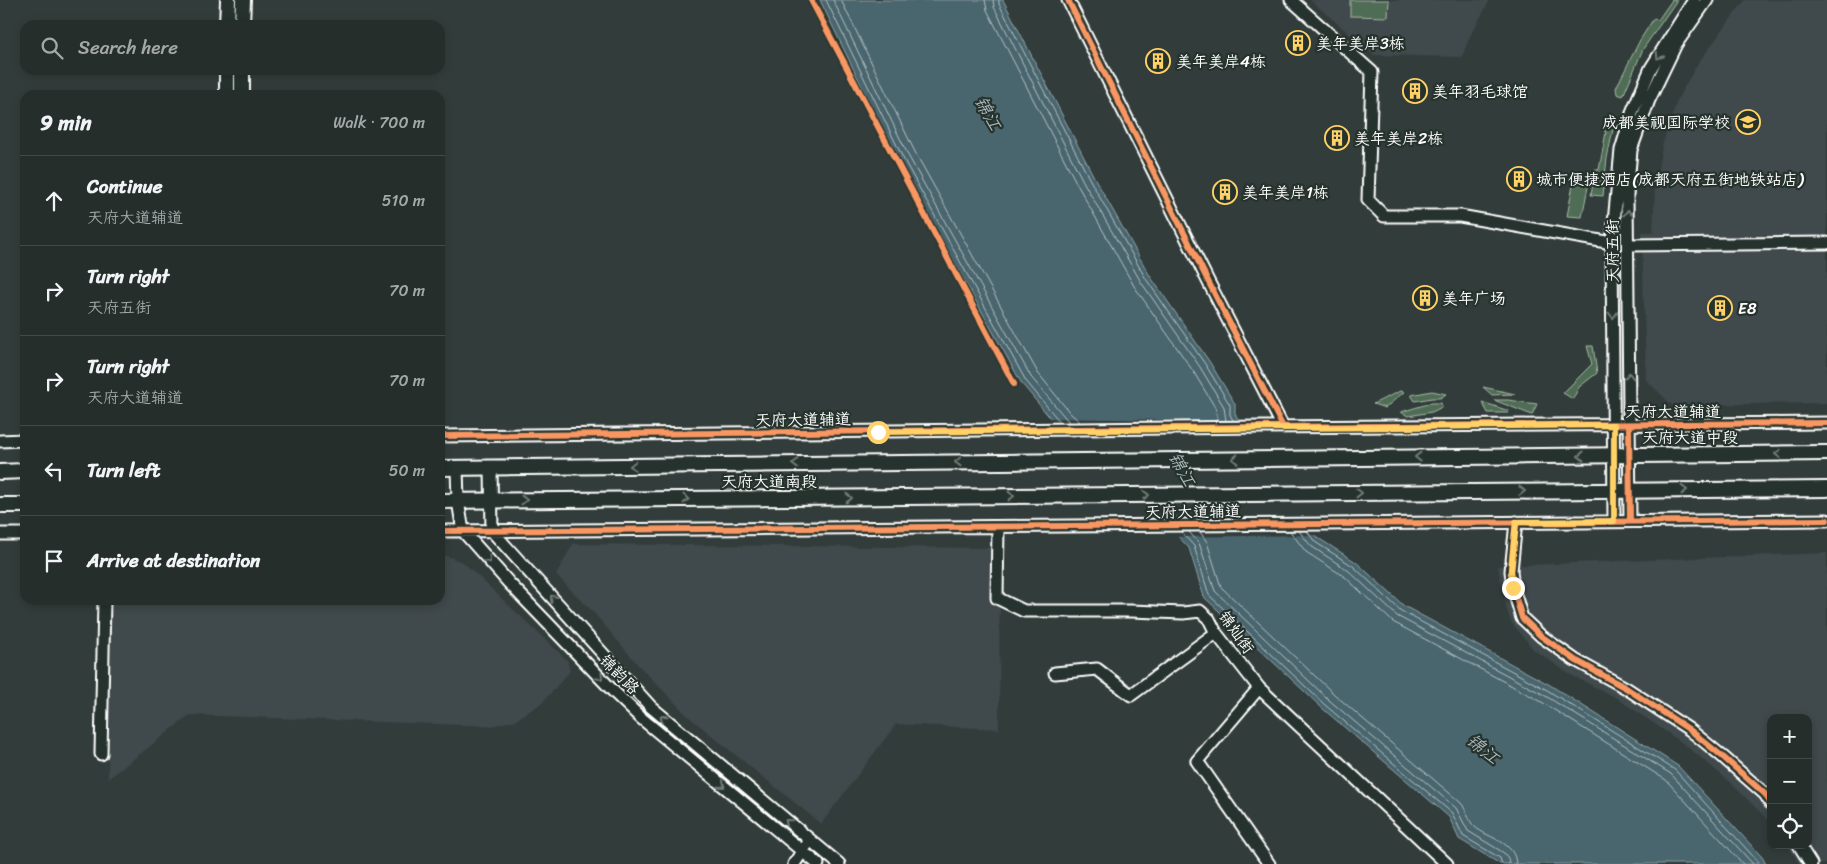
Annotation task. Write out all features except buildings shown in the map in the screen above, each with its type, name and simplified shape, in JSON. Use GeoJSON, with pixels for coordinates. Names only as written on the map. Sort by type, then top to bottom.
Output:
{"type":"FeatureCollection","features":[{"type":"Feature","properties":{"kind":"main road"},"geometry":{"type":"LineString","coordinates":[[227,20],[228,0]]}},
{"type":"Feature","properties":{"kind":"main road"},"geometry":{"type":"LineString","coordinates":[[242,20],[243,0]]}},
{"type":"Feature","properties":{"kind":"main road"},"geometry":{"type":"LineString","coordinates":[[227,75],[227,90]]}},
{"type":"Feature","properties":{"kind":"main road"},"geometry":{"type":"LineString","coordinates":[[242,75],[242,90]]}},
{"type":"Feature","properties":{"kind":"main road","name":"天府大道中段"},"geometry":{"type":"LineString","coordinates":[[1284,458],[1827,454]]}},
{"type":"Feature","properties":{"kind":"main road","name":"天府大道南段"},"geometry":{"type":"LineString","coordinates":[[445,468],[1284,458]]}},
{"type":"Feature","properties":{"kind":"main road"},"geometry":{"type":"LineString","coordinates":[[0,472],[20,471]]}},
{"type":"Feature","properties":{"kind":"main road"},"geometry":{"type":"LineString","coordinates":[[1614,491],[1827,489]]}},
{"type":"Feature","properties":{"kind":"main road","name":"天府大道南段"},"geometry":{"type":"LineString","coordinates":[[445,501],[1614,491]]}},
{"type":"Feature","properties":{"kind":"main road"},"geometry":{"type":"LineString","coordinates":[[0,505],[20,505]]}},
{"type":"Feature","properties":{"kind":"street"},"geometry":{"type":"LineString","coordinates":[[1068,0],[1283,427]]}},
{"type":"Feature","properties":{"kind":"street"},"geometry":{"type":"LineString","coordinates":[[1291,0],[1372,72],[1368,200],[1384,216],[1460,216],[1612,243]]}},
{"type":"Feature","properties":{"kind":"street","name":"天府五街"},"geometry":{"type":"LineString","coordinates":[[1614,521],[1612,243],[1621,150],[1633,110],[1651,68],[1694,0]]}},
{"type":"Feature","properties":{"kind":"street","name":"天府五街"},"geometry":{"type":"LineString","coordinates":[[1630,521],[1628,195],[1632,150],[1649,100],[1676,44],[1707,0]]}},
{"type":"Feature","properties":{"kind":"street"},"geometry":{"type":"LineString","coordinates":[[1628,245],[1827,243]]}},
{"type":"Feature","properties":{"kind":"street","name":"天府大道辅道"},"geometry":{"type":"LineString","coordinates":[[445,436],[1827,423]]}},
{"type":"Feature","properties":{"kind":"street"},"geometry":{"type":"LineString","coordinates":[[0,441],[20,440]]}},
{"type":"Feature","properties":{"kind":"street"},"geometry":{"type":"LineString","coordinates":[[457,468],[458,501],[463,531]]}},
{"type":"Feature","properties":{"kind":"street"},"geometry":{"type":"LineString","coordinates":[[491,468],[492,531]]}},
{"type":"Feature","properties":{"kind":"street","name":"天府大道辅道"},"geometry":{"type":"LineString","coordinates":[[445,531],[1827,520]]}},
{"type":"Feature","properties":{"kind":"street"},"geometry":{"type":"LineString","coordinates":[[1516,522],[1511,571],[1513,588],[1522,618],[1541,636],[1576,660],[1626,688],[1690,730],[1723,757],[1767,798]]}},
{"type":"Feature","properties":{"kind":"street","name":"锦灿街"},"geometry":{"type":"LineString","coordinates":[[998,527],[997,598],[1024,611],[1183,613],[1200,611],[1209,619],[1216,633],[1259,688],[1447,864]]}},
{"type":"Feature","properties":{"kind":"street","name":"锦韵路"},"geometry":{"type":"LineString","coordinates":[[463,531],[508,583],[641,718],[818,864]]}},
{"type":"Feature","properties":{"kind":"street","name":"锦韵路"},"geometry":{"type":"LineString","coordinates":[[492,531],[651,708],[839,864]]}},
{"type":"Feature","properties":{"kind":"street"},"geometry":{"type":"LineString","coordinates":[[0,534],[20,534]]}},
{"type":"Feature","properties":{"kind":"street"},"geometry":{"type":"LineString","coordinates":[[101,754],[104,605]]}},
{"type":"Feature","properties":{"kind":"street"},"geometry":{"type":"LineString","coordinates":[[1055,673],[1097,669],[1132,695],[1216,633]]}},
{"type":"Feature","properties":{"kind":"street"},"geometry":{"type":"LineString","coordinates":[[1259,688],[1197,761],[1269,864]]}},
{"type":"Feature","properties":{"kind":"street"},"geometry":{"type":"LineString","coordinates":[[794,864],[810,841]]}},
{"type":"Feature","properties":{"kind":"street"},"geometry":{"type":"LineString","coordinates":[[1802,849],[1811,864]]}},
{"type":"Feature","properties":{"kind":"shaded area"},"geometry":{"type":"Polygon","coordinates":[[[1310,0],[1490,0],[1470,36],[1462,57],[1374,55],[1310,0]]]}},
{"type":"Feature","properties":{"kind":"shaded area"},"geometry":{"type":"Polygon","coordinates":[[[1745,0],[1827,0],[1827,403],[1672,405],[1646,380],[1642,232],[1653,232],[1655,186],[1662,146],[1678,98],[1698,63],[1745,0]]]}},
{"type":"Feature","properties":{"kind":"shaded area"},"geometry":{"type":"Polygon","coordinates":[[[573,544],[1000,548],[999,729],[896,724],[821,824],[689,717],[639,666],[594,613],[556,575],[573,544]]]}},
{"type":"Feature","properties":{"kind":"shaded area"},"geometry":{"type":"Polygon","coordinates":[[[1827,553],[1827,864],[1800,864],[1790,849],[1812,849],[1812,714],[1767,714],[1767,819],[1730,782],[1684,744],[1615,697],[1571,675],[1534,650],[1511,622],[1498,566],[1827,553]]]}},
{"type":"Feature","properties":{"kind":"shaded area"},"geometry":{"type":"Polygon","coordinates":[[[445,555],[464,563],[567,660],[570,671],[543,702],[516,720],[492,726],[190,715],[108,779],[110,605],[445,605],[445,555]]]}},
{"type":"Feature","properties":{"kind":"green space"},"geometry":{"type":"Polygon","coordinates":[[[1350,0],[1389,0],[1388,17],[1350,16],[1350,0]]]}},
{"type":"Feature","properties":{"kind":"green space"},"geometry":{"type":"Polygon","coordinates":[[[1672,0],[1677,0],[1643,49],[1623,96],[1617,94],[1616,88],[1640,40],[1654,18],[1658,20],[1672,0]]]}},
{"type":"Feature","properties":{"kind":"green space"},"geometry":{"type":"Polygon","coordinates":[[[1606,119],[1615,120],[1607,158],[1603,196],[1591,195],[1595,169],[1599,170],[1606,132],[1604,131],[1606,119]]]}},
{"type":"Feature","properties":{"kind":"green space"},"geometry":{"type":"Polygon","coordinates":[[[1575,175],[1590,177],[1582,217],[1567,216],[1575,175]]]}},
{"type":"Feature","properties":{"kind":"green space"},"geometry":{"type":"Polygon","coordinates":[[[1587,346],[1593,346],[1597,373],[1579,387],[1573,399],[1563,393],[1592,364],[1587,346]]]}},
{"type":"Feature","properties":{"kind":"green space"},"geometry":{"type":"Polygon","coordinates":[[[1483,387],[1515,394],[1492,395],[1483,387]]]}},
{"type":"Feature","properties":{"kind":"green space"},"geometry":{"type":"Polygon","coordinates":[[[1400,391],[1404,392],[1385,408],[1373,404],[1400,391]]]}},
{"type":"Feature","properties":{"kind":"green space"},"geometry":{"type":"Polygon","coordinates":[[[1432,391],[1446,394],[1440,398],[1415,401],[1411,395],[1432,391]]]}},
{"type":"Feature","properties":{"kind":"green space"},"geometry":{"type":"Polygon","coordinates":[[[1494,400],[1508,400],[1537,404],[1532,415],[1494,400]]]}},
{"type":"Feature","properties":{"kind":"green space"},"geometry":{"type":"Polygon","coordinates":[[[1482,402],[1509,411],[1508,413],[1488,413],[1482,402]]]}},
{"type":"Feature","properties":{"kind":"green space"},"geometry":{"type":"Polygon","coordinates":[[[1431,403],[1441,403],[1442,407],[1432,412],[1408,416],[1401,412],[1431,403]]]}},
{"type":"Feature","properties":{"kind":"water","name":"锦江"},"geometry":{"type":"Polygon","coordinates":[[[820,0],[1003,0],[1094,177],[1150,276],[1209,361],[1235,404],[1235,414],[1273,476],[1318,538],[1356,562],[1404,606],[1550,685],[1678,766],[1762,857],[1766,864],[1500,864],[1459,839],[1449,817],[1322,708],[1204,597],[1189,548],[1123,478],[1057,426],[1022,384],[899,163],[820,0]]]}},
{"type":"Feature","properties":{"kind":"pier"},"geometry":{"type":"Polygon","coordinates":[[[1046,418],[1242,421],[1275,475],[1319,535],[1175,537],[1121,480],[1077,448],[1046,418]]]}},
{"type":"Feature","properties":{"kind":"cycle path"},"geometry":{"type":"LineString","coordinates":[[811,0],[1014,384]]}},
{"type":"Feature","properties":{"kind":"cycle path"},"geometry":{"type":"LineString","coordinates":[[1068,0],[1283,427]]}},
{"type":"Feature","properties":{"kind":"cycle path"},"geometry":{"type":"LineString","coordinates":[[445,436],[1827,423]]}},
{"type":"Feature","properties":{"kind":"cycle path"},"geometry":{"type":"LineString","coordinates":[[1629,425],[1630,521]]}},
{"type":"Feature","properties":{"kind":"cycle path"},"geometry":{"type":"LineString","coordinates":[[445,531],[1827,520]]}},
{"type":"Feature","properties":{"kind":"cycle path"},"geometry":{"type":"LineString","coordinates":[[1516,522],[1511,571],[1513,588],[1522,618],[1541,636],[1575,660],[1626,688],[1690,730],[1767,797]]}},
{"type":"Feature","properties":{"kind":"place","name":"美年美岸3栋"},"geometry":{"type":"Point","coordinates":[1298,43]}},
{"type":"Feature","properties":{"kind":"place","name":"美年美岸4栋"},"geometry":{"type":"Point","coordinates":[1158,61]}},
{"type":"Feature","properties":{"kind":"place","name":"美年羽毛球馆"},"geometry":{"type":"Point","coordinates":[1415,91]}},
{"type":"Feature","properties":{"kind":"place","name":"成都美视国际学校"},"geometry":{"type":"Point","coordinates":[1748,122]}},
{"type":"Feature","properties":{"kind":"place","name":"美年美岸2栋"},"geometry":{"type":"Point","coordinates":[1337,138]}},
{"type":"Feature","properties":{"kind":"place","name":"城市便捷酒店(成都天府五街地铁站店)"},"geometry":{"type":"Point","coordinates":[1519,179]}},
{"type":"Feature","properties":{"kind":"place","name":"美年美岸1栋"},"geometry":{"type":"Point","coordinates":[1225,192]}},
{"type":"Feature","properties":{"kind":"place","name":"美年广场"},"geometry":{"type":"Point","coordinates":[1425,298]}},
{"type":"Feature","properties":{"kind":"place","name":"E8"},"geometry":{"type":"Point","coordinates":[1720,308]}},
{"type":"Feature","properties":{"kind":"route"},"geometry":{"type":"LineString","coordinates":[[878,432],[1614,425],[1614,521],[1516,522],[1511,571],[1513,588]]}}]}
